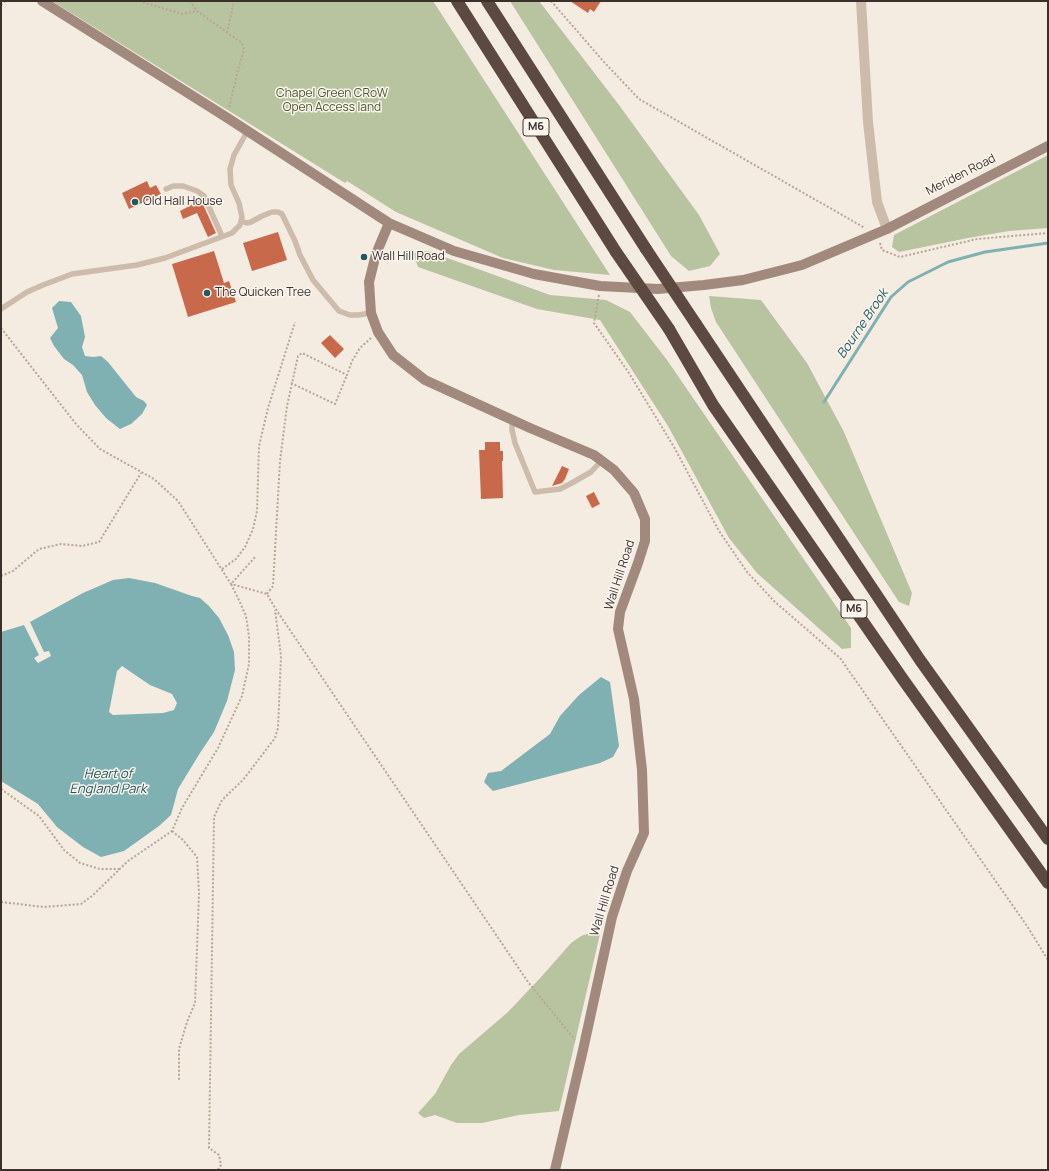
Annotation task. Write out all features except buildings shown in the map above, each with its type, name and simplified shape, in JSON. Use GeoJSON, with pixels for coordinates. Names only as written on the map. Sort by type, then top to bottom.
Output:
{"type":"FeatureCollection","features":[{"type":"Feature","properties":{"kind":"highway","name":"M6"},"geometry":{"type":"LineString","coordinates":[[457,1],[616,252],[669,329],[713,405],[902,678],[1048,883]]}},
{"type":"Feature","properties":{"kind":"highway","name":"M6"},"geometry":{"type":"LineString","coordinates":[[487,1],[646,249],[920,660],[1048,839]]}},
{"type":"Feature","properties":{"kind":"street","name":"Meriden Road"},"geometry":{"type":"LineString","coordinates":[[42,1],[226,117],[389,223],[461,253],[534,274],[600,286],[658,289],[743,280],[802,265],[887,229],[1048,146]]}},
{"type":"Feature","properties":{"kind":"street"},"geometry":{"type":"LineString","coordinates":[[861,1],[868,122],[877,202],[887,229]]}},
{"type":"Feature","properties":{"kind":"street","name":"Wall Hill Road"},"geometry":{"type":"LineString","coordinates":[[389,223],[376,254],[369,282],[371,313],[378,332],[393,355],[425,380],[512,420],[594,455],[614,470],[634,493],[645,519],[645,541],[620,612],[618,629],[634,699],[642,770],[644,833],[627,871],[612,917],[584,1050],[554,1170]]}},
{"type":"Feature","properties":{"kind":"lane"},"geometry":{"type":"LineString","coordinates":[[1,309],[42,284],[72,274],[137,265],[165,258],[232,233],[240,225],[241,212],[231,185],[230,169],[234,156],[247,132]]}},
{"type":"Feature","properties":{"kind":"lane"},"geometry":{"type":"LineString","coordinates":[[166,189],[173,186],[183,186],[197,191],[204,196],[222,236]]}},
{"type":"Feature","properties":{"kind":"lane"},"geometry":{"type":"LineString","coordinates":[[241,221],[247,223],[251,222],[272,212],[282,214],[295,241],[300,256],[314,280],[339,312],[350,315],[371,313]]}},
{"type":"Feature","properties":{"kind":"lane"},"geometry":{"type":"LineString","coordinates":[[512,420],[512,430],[515,443],[535,492],[560,488],[570,484],[592,472],[601,461]]}},
{"type":"Feature","properties":{"kind":"path"},"geometry":{"type":"LineString","coordinates":[[1,5],[5,1]]}},
{"type":"Feature","properties":{"kind":"path"},"geometry":{"type":"LineString","coordinates":[[140,1],[182,14],[197,11]]}},
{"type":"Feature","properties":{"kind":"path"},"geometry":{"type":"LineString","coordinates":[[190,1],[197,11],[242,43],[244,50],[226,117]]}},
{"type":"Feature","properties":{"kind":"path"},"geometry":{"type":"LineString","coordinates":[[227,33],[234,1]]}},
{"type":"Feature","properties":{"kind":"path"},"geometry":{"type":"LineString","coordinates":[[551,1],[638,99],[876,234],[882,250],[900,257],[977,239],[1048,233]]}},
{"type":"Feature","properties":{"kind":"path"},"geometry":{"type":"LineString","coordinates":[[600,286],[594,323],[629,373],[674,447],[723,537],[746,572],[776,602],[840,658],[1027,926],[1048,960]]}},
{"type":"Feature","properties":{"kind":"path"},"geometry":{"type":"LineString","coordinates":[[222,569],[236,559],[241,553],[253,528],[258,511],[259,446],[268,408],[295,322]]}},
{"type":"Feature","properties":{"kind":"path"},"geometry":{"type":"LineString","coordinates":[[1,328],[76,424],[100,449],[154,479],[178,501],[231,584],[246,616],[249,637],[249,664],[242,696],[218,748],[182,808],[172,830],[128,861],[92,896],[81,904],[44,907],[1,902]]}},
{"type":"Feature","properties":{"kind":"path"},"geometry":{"type":"LineString","coordinates":[[291,383],[335,404],[352,361],[360,348],[378,332]]}},
{"type":"Feature","properties":{"kind":"path"},"geometry":{"type":"LineString","coordinates":[[267,594],[273,586],[280,461],[291,383],[298,356],[302,353],[347,375]]}},
{"type":"Feature","properties":{"kind":"path"},"geometry":{"type":"LineString","coordinates":[[1,576],[13,571],[39,549],[61,544],[82,546],[99,542],[142,472]]}},
{"type":"Feature","properties":{"kind":"path"},"geometry":{"type":"LineString","coordinates":[[231,584],[256,556]]}},
{"type":"Feature","properties":{"kind":"path"},"geometry":{"type":"LineString","coordinates":[[231,584],[267,594],[528,982],[584,1050]]}},
{"type":"Feature","properties":{"kind":"path"},"geometry":{"type":"LineString","coordinates":[[218,1170],[221,1165],[220,1155],[209,1148],[214,817],[222,800],[243,780],[275,738],[278,728],[281,656],[275,608]]}},
{"type":"Feature","properties":{"kind":"path"},"geometry":{"type":"LineString","coordinates":[[1,789],[38,816],[64,850],[80,863],[100,869],[121,869]]}},
{"type":"Feature","properties":{"kind":"path"},"geometry":{"type":"LineString","coordinates":[[172,830],[183,840],[197,857],[199,893],[195,1003],[187,1022],[179,1049],[179,1081]]}},
{"type":"Feature","properties":{"kind":"green space","name":"Chapel Green CRoW Open Access land"},"geometry":{"type":"Polygon","coordinates":[[[52,1],[433,1],[610,275],[554,270],[503,258],[396,212],[347,181],[345,183],[52,1]]]}},
{"type":"Feature","properties":{"kind":"green space"},"geometry":{"type":"Polygon","coordinates":[[[510,1],[539,1],[619,105],[699,215],[720,254],[710,266],[689,271],[671,256],[510,1]]]}},
{"type":"Feature","properties":{"kind":"green space"},"geometry":{"type":"Polygon","coordinates":[[[1048,155],[1048,228],[1009,231],[899,252],[892,247],[894,235],[1048,155]]]}},
{"type":"Feature","properties":{"kind":"green space"},"geometry":{"type":"Polygon","coordinates":[[[428,251],[550,295],[606,300],[630,312],[667,360],[851,628],[851,648],[842,649],[757,573],[729,538],[668,426],[600,320],[537,309],[418,267],[413,253],[428,251]]]}},
{"type":"Feature","properties":{"kind":"green space"},"geometry":{"type":"Polygon","coordinates":[[[709,296],[761,300],[807,363],[844,432],[912,593],[909,606],[899,602],[716,322],[709,296]]]}},
{"type":"Feature","properties":{"kind":"green space"},"geometry":{"type":"Polygon","coordinates":[[[590,933],[600,934],[559,1111],[519,1115],[482,1123],[457,1123],[435,1115],[424,1118],[418,1113],[435,1094],[451,1065],[459,1054],[508,1012],[571,943],[581,936],[590,933]]]}},
{"type":"Feature","properties":{"kind":"water"},"geometry":{"type":"Polygon","coordinates":[[[59,301],[71,302],[81,316],[85,337],[82,347],[85,356],[101,356],[108,362],[136,397],[144,401],[147,405],[142,414],[131,424],[120,429],[106,418],[95,405],[87,392],[82,375],[73,365],[64,359],[54,346],[50,338],[58,328],[52,308],[59,301]]]}},
{"type":"Feature","properties":{"kind":"water","name":"Heart of England Park"},"geometry":{"type":"Polygon","coordinates":[[[129,578],[155,583],[200,598],[219,618],[228,635],[234,652],[235,670],[227,701],[214,732],[178,789],[171,815],[159,826],[124,851],[101,857],[83,847],[57,827],[38,804],[1,781],[1,632],[24,625],[39,655],[34,658],[38,663],[51,656],[49,651],[44,652],[30,622],[83,593],[113,580],[129,578]],[[122,666],[117,671],[109,712],[113,715],[163,713],[174,710],[177,703],[172,694],[150,685],[122,666]]]}},
{"type":"Feature","properties":{"kind":"water"},"geometry":{"type":"Polygon","coordinates":[[[601,677],[610,682],[619,746],[613,757],[600,763],[493,791],[484,782],[488,773],[501,771],[550,734],[560,716],[579,695],[601,677]]]}},
{"type":"Feature","properties":{"kind":"waterway","name":"Bourne Brook"},"geometry":{"type":"LineString","coordinates":[[824,402],[891,297],[908,282],[948,262],[985,252],[1048,243]]}},
{"type":"Feature","properties":{"kind":"place","name":"Old Hall House"},"geometry":{"type":"Point","coordinates":[135,202]}},
{"type":"Feature","properties":{"kind":"place","name":"Wall Hill Road"},"geometry":{"type":"Point","coordinates":[364,257]}},
{"type":"Feature","properties":{"kind":"place","name":"The Quicken Tree"},"geometry":{"type":"Point","coordinates":[207,293]}}]}
